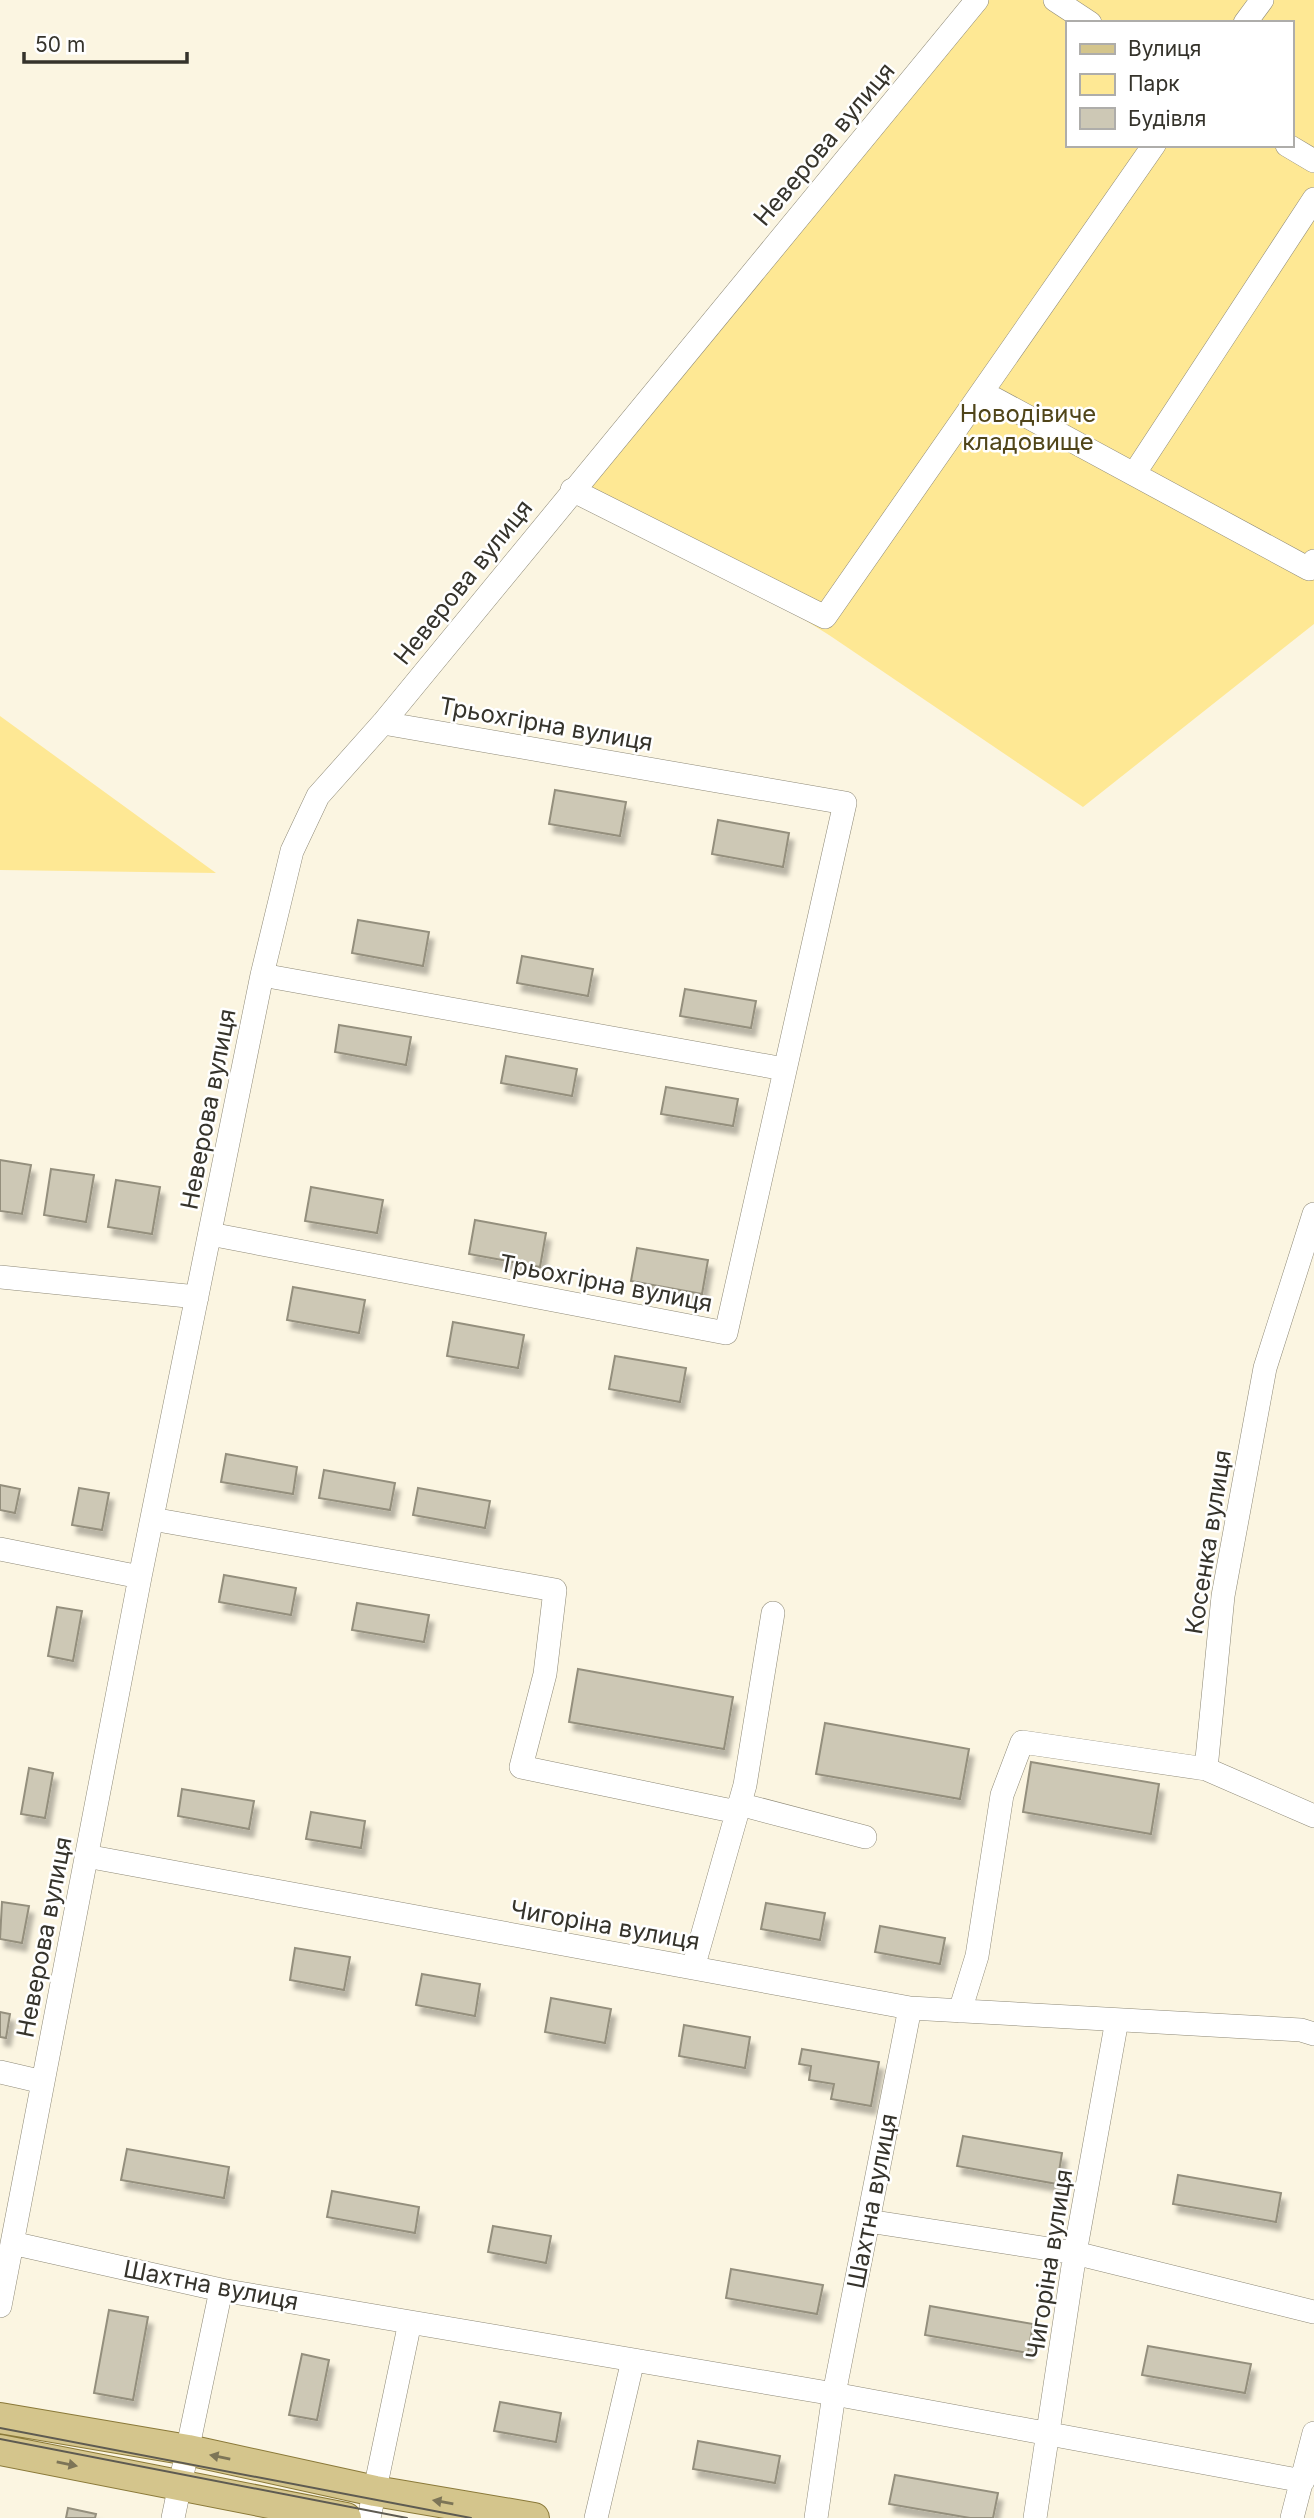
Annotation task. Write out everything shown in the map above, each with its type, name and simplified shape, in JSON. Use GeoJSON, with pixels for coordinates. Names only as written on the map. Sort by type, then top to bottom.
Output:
{"type":"FeatureCollection","features":[{"type":"Feature","properties":{"kind":"main road"},"geometry":{"type":"LineString","coordinates":[[0,2418],[188,2450],[372,2505],[534,2518]]}},
{"type":"Feature","properties":{"kind":"main road"},"geometry":{"type":"LineString","coordinates":[[0,2450],[346,2518]]}},
{"type":"Feature","properties":{"kind":"street","name":"Неверова вулиця"},"geometry":{"type":"LineString","coordinates":[[0,2306],[140,1577],[262,975],[292,851],[318,796],[383,723],[977,0]]}},
{"type":"Feature","properties":{"kind":"street"},"geometry":{"type":"LineString","coordinates":[[1055,0],[1087,21]]}},
{"type":"Feature","properties":{"kind":"street"},"geometry":{"type":"LineString","coordinates":[[1246,21],[1262,0]]}},
{"type":"Feature","properties":{"kind":"street"},"geometry":{"type":"LineString","coordinates":[[572,490],[825,617],[1153,147]]}},
{"type":"Feature","properties":{"kind":"street"},"geometry":{"type":"LineString","coordinates":[[1290,147],[1314,161]]}},
{"type":"Feature","properties":{"kind":"street"},"geometry":{"type":"LineString","coordinates":[[1134,474],[1314,198]]}},
{"type":"Feature","properties":{"kind":"street"},"geometry":{"type":"LineString","coordinates":[[982,392],[1309,569],[1314,561]]}},
{"type":"Feature","properties":{"kind":"street","name":"Трьохгірна вулиця"},"geometry":{"type":"LineString","coordinates":[[210,1234],[726,1333],[845,803],[383,723]]}},
{"type":"Feature","properties":{"kind":"street"},"geometry":{"type":"LineString","coordinates":[[262,975],[784,1069]]}},
{"type":"Feature","properties":{"kind":"street","name":"Косенка вулиця"},"geometry":{"type":"LineString","coordinates":[[1206,1769],[1223,1596],[1262,1381],[1314,1214]]}},
{"type":"Feature","properties":{"kind":"street"},"geometry":{"type":"LineString","coordinates":[[0,1277],[197,1297]]}},
{"type":"Feature","properties":{"kind":"street"},"geometry":{"type":"LineString","coordinates":[[152,1519],[555,1590],[545,1674],[521,1767],[738,1808],[865,1837]]}},
{"type":"Feature","properties":{"kind":"street"},"geometry":{"type":"LineString","coordinates":[[0,1549],[140,1577]]}},
{"type":"Feature","properties":{"kind":"street"},"geometry":{"type":"LineString","coordinates":[[692,1968],[738,1808],[773,1613]]}},
{"type":"Feature","properties":{"kind":"street"},"geometry":{"type":"LineString","coordinates":[[960,2011],[977,1956],[1002,1795],[1021,1742],[1206,1769],[1314,1816]]}},
{"type":"Feature","properties":{"kind":"street","name":"Чигоріна вулиця"},"geometry":{"type":"LineString","coordinates":[[86,1856],[910,2008],[1301,2029],[1314,2034]]}},
{"type":"Feature","properties":{"kind":"street","name":"Шахтна вулиця"},"geometry":{"type":"LineString","coordinates":[[816,2518],[834,2394],[910,2008]]}},
{"type":"Feature","properties":{"kind":"street","name":"Чигоріна вулиця"},"geometry":{"type":"LineString","coordinates":[[1035,2518],[1076,2253],[1117,2020]]}},
{"type":"Feature","properties":{"kind":"street"},"geometry":{"type":"LineString","coordinates":[[0,2072],[43,2082]]}},
{"type":"Feature","properties":{"kind":"street"},"geometry":{"type":"LineString","coordinates":[[868,2221],[1076,2253],[1314,2312]]}},
{"type":"Feature","properties":{"kind":"street","name":"Шахтна вулиця"},"geometry":{"type":"LineString","coordinates":[[12,2243],[221,2290],[834,2394]]}},
{"type":"Feature","properties":{"kind":"street"},"geometry":{"type":"LineString","coordinates":[[173,2518],[221,2290]]}},
{"type":"Feature","properties":{"kind":"street"},"geometry":{"type":"LineString","coordinates":[[372,2505],[410,2322]]}},
{"type":"Feature","properties":{"kind":"street"},"geometry":{"type":"LineString","coordinates":[[596,2518],[633,2360]]}},
{"type":"Feature","properties":{"kind":"street"},"geometry":{"type":"LineString","coordinates":[[834,2394],[1303,2481]]}},
{"type":"Feature","properties":{"kind":"street"},"geometry":{"type":"LineString","coordinates":[[1292,2518],[1314,2433]]}},
{"type":"Feature","properties":{"kind":"green space","name":"Новодівиче кладовище"},"geometry":{"type":"Polygon","coordinates":[[[989,0],[1314,0],[1314,624],[1083,807],[829,635],[589,485],[989,0]]]}},
{"type":"Feature","properties":{"kind":"green space"},"geometry":{"type":"Polygon","coordinates":[[[0,716],[216,873],[0,870],[0,716]]]}},
{"type":"Feature","properties":{"kind":"building"},"geometry":{"type":"Polygon","coordinates":[[[555,790],[626,802],[620,836],[549,824],[555,790]]]}},
{"type":"Feature","properties":{"kind":"building"},"geometry":{"type":"Polygon","coordinates":[[[718,820],[789,833],[783,867],[712,854],[718,820]]]}},
{"type":"Feature","properties":{"kind":"building"},"geometry":{"type":"Polygon","coordinates":[[[358,920],[429,932],[423,966],[352,953],[358,920]]]}},
{"type":"Feature","properties":{"kind":"building"},"geometry":{"type":"Polygon","coordinates":[[[522,956],[593,969],[588,996],[517,983],[522,956]]]}},
{"type":"Feature","properties":{"kind":"building"},"geometry":{"type":"Polygon","coordinates":[[[685,989],[756,1001],[751,1028],[680,1016],[685,989]]]}},
{"type":"Feature","properties":{"kind":"building"},"geometry":{"type":"Polygon","coordinates":[[[339,1025],[411,1037],[406,1065],[335,1052],[339,1025]]]}},
{"type":"Feature","properties":{"kind":"building"},"geometry":{"type":"Polygon","coordinates":[[[506,1056],[577,1069],[572,1096],[501,1083],[506,1056]]]}},
{"type":"Feature","properties":{"kind":"building"},"geometry":{"type":"Polygon","coordinates":[[[666,1087],[738,1099],[733,1126],[661,1114],[666,1087]]]}},
{"type":"Feature","properties":{"kind":"building"},"geometry":{"type":"Polygon","coordinates":[[[0,1160],[31,1165],[22,1214],[0,1211],[0,1160]]]}},
{"type":"Feature","properties":{"kind":"building"},"geometry":{"type":"Polygon","coordinates":[[[51,1169],[94,1175],[86,1222],[44,1215],[51,1169]]]}},
{"type":"Feature","properties":{"kind":"building"},"geometry":{"type":"Polygon","coordinates":[[[116,1180],[160,1187],[152,1234],[108,1227],[116,1180]]]}},
{"type":"Feature","properties":{"kind":"building"},"geometry":{"type":"Polygon","coordinates":[[[311,1187],[383,1200],[377,1233],[305,1221],[311,1187]]]}},
{"type":"Feature","properties":{"kind":"building"},"geometry":{"type":"Polygon","coordinates":[[[475,1220],[546,1233],[540,1267],[469,1254],[475,1220]]]}},
{"type":"Feature","properties":{"kind":"building"},"geometry":{"type":"Polygon","coordinates":[[[637,1248],[708,1260],[702,1294],[631,1281],[637,1248]]]}},
{"type":"Feature","properties":{"kind":"building"},"geometry":{"type":"Polygon","coordinates":[[[293,1287],[365,1300],[359,1333],[287,1320],[293,1287]]]}},
{"type":"Feature","properties":{"kind":"building"},"geometry":{"type":"Polygon","coordinates":[[[453,1322],[524,1335],[518,1368],[447,1356],[453,1322]]]}},
{"type":"Feature","properties":{"kind":"building"},"geometry":{"type":"Polygon","coordinates":[[[615,1356],[686,1368],[680,1402],[609,1389],[615,1356]]]}},
{"type":"Feature","properties":{"kind":"building"},"geometry":{"type":"Polygon","coordinates":[[[226,1454],[297,1467],[293,1494],[221,1482],[226,1454]]]}},
{"type":"Feature","properties":{"kind":"building"},"geometry":{"type":"Polygon","coordinates":[[[324,1470],[395,1483],[390,1510],[319,1498],[324,1470]]]}},
{"type":"Feature","properties":{"kind":"building"},"geometry":{"type":"Polygon","coordinates":[[[0,1485],[20,1489],[15,1513],[0,1510],[0,1485]]]}},
{"type":"Feature","properties":{"kind":"building"},"geometry":{"type":"Polygon","coordinates":[[[79,1488],[109,1493],[102,1530],[72,1525],[79,1488]]]}},
{"type":"Feature","properties":{"kind":"building"},"geometry":{"type":"Polygon","coordinates":[[[418,1488],[490,1501],[485,1528],[413,1515],[418,1488]]]}},
{"type":"Feature","properties":{"kind":"building"},"geometry":{"type":"Polygon","coordinates":[[[224,1575],[296,1588],[291,1615],[219,1602],[224,1575]]]}},
{"type":"Feature","properties":{"kind":"building"},"geometry":{"type":"Polygon","coordinates":[[[357,1603],[429,1615],[424,1642],[352,1630],[357,1603]]]}},
{"type":"Feature","properties":{"kind":"building"},"geometry":{"type":"Polygon","coordinates":[[[57,1607],[82,1611],[73,1661],[48,1656],[57,1607]]]}},
{"type":"Feature","properties":{"kind":"building"},"geometry":{"type":"Polygon","coordinates":[[[578,1669],[733,1697],[724,1749],[569,1722],[578,1669]]]}},
{"type":"Feature","properties":{"kind":"building"},"geometry":{"type":"Polygon","coordinates":[[[825,1723],[969,1749],[960,1799],[816,1774],[825,1723]]]}},
{"type":"Feature","properties":{"kind":"building"},"geometry":{"type":"Polygon","coordinates":[[[1031,1762],[1159,1784],[1151,1834],[1023,1812],[1031,1762]]]}},
{"type":"Feature","properties":{"kind":"building"},"geometry":{"type":"Polygon","coordinates":[[[29,1768],[53,1773],[45,1818],[21,1814],[29,1768]]]}},
{"type":"Feature","properties":{"kind":"building"},"geometry":{"type":"Polygon","coordinates":[[[182,1789],[254,1801],[249,1829],[178,1816],[182,1789]]]}},
{"type":"Feature","properties":{"kind":"building"},"geometry":{"type":"Polygon","coordinates":[[[311,1812],[365,1821],[361,1848],[306,1839],[311,1812]]]}},
{"type":"Feature","properties":{"kind":"building"},"geometry":{"type":"Polygon","coordinates":[[[2,1902],[29,1906],[22,1943],[0,1939],[2,1902]]]}},
{"type":"Feature","properties":{"kind":"building"},"geometry":{"type":"Polygon","coordinates":[[[766,1903],[825,1913],[820,1940],[761,1929],[766,1903]]]}},
{"type":"Feature","properties":{"kind":"building"},"geometry":{"type":"Polygon","coordinates":[[[880,1926],[945,1938],[940,1964],[875,1952],[880,1926]]]}},
{"type":"Feature","properties":{"kind":"building"},"geometry":{"type":"Polygon","coordinates":[[[295,1948],[350,1957],[344,1990],[290,1980],[295,1948]]]}},
{"type":"Feature","properties":{"kind":"building"},"geometry":{"type":"Polygon","coordinates":[[[422,1974],[480,1984],[475,2016],[416,2005],[422,1974]]]}},
{"type":"Feature","properties":{"kind":"building"},"geometry":{"type":"Polygon","coordinates":[[[551,1998],[611,2009],[605,2043],[545,2032],[551,1998]]]}},
{"type":"Feature","properties":{"kind":"building"},"geometry":{"type":"Polygon","coordinates":[[[0,2012],[10,2014],[6,2038],[0,2037],[0,2012]]]}},
{"type":"Feature","properties":{"kind":"building"},"geometry":{"type":"Polygon","coordinates":[[[684,2025],[750,2037],[745,2068],[679,2056],[684,2025]]]}},
{"type":"Feature","properties":{"kind":"building"},"geometry":{"type":"Polygon","coordinates":[[[802,2049],[879,2062],[871,2106],[831,2099],[834,2084],[809,2080],[811,2066],[799,2064],[802,2049]]]}},
{"type":"Feature","properties":{"kind":"building"},"geometry":{"type":"Polygon","coordinates":[[[963,2136],[1062,2153],[1057,2184],[957,2166],[963,2136]]]}},
{"type":"Feature","properties":{"kind":"building"},"geometry":{"type":"Polygon","coordinates":[[[127,2149],[229,2167],[224,2198],[121,2180],[127,2149]]]}},
{"type":"Feature","properties":{"kind":"building"},"geometry":{"type":"Polygon","coordinates":[[[1178,2175],[1281,2193],[1276,2222],[1173,2204],[1178,2175]]]}},
{"type":"Feature","properties":{"kind":"building"},"geometry":{"type":"Polygon","coordinates":[[[332,2191],[419,2207],[415,2233],[327,2217],[332,2191]]]}},
{"type":"Feature","properties":{"kind":"building"},"geometry":{"type":"Polygon","coordinates":[[[493,2226],[551,2236],[546,2263],[488,2252],[493,2226]]]}},
{"type":"Feature","properties":{"kind":"building"},"geometry":{"type":"Polygon","coordinates":[[[731,2269],[823,2285],[817,2314],[726,2298],[731,2269]]]}},
{"type":"Feature","properties":{"kind":"building"},"geometry":{"type":"Polygon","coordinates":[[[930,2306],[1033,2324],[1028,2353],[925,2335],[930,2306]]]}},
{"type":"Feature","properties":{"kind":"building"},"geometry":{"type":"Polygon","coordinates":[[[109,2310],[148,2317],[133,2400],[94,2393],[109,2310]]]}},
{"type":"Feature","properties":{"kind":"building"},"geometry":{"type":"Polygon","coordinates":[[[1148,2346],[1251,2364],[1245,2393],[1142,2375],[1148,2346]]]}},
{"type":"Feature","properties":{"kind":"building"},"geometry":{"type":"Polygon","coordinates":[[[302,2354],[329,2360],[317,2420],[289,2415],[302,2354]]]}},
{"type":"Feature","properties":{"kind":"building"},"geometry":{"type":"Polygon","coordinates":[[[500,2402],[561,2413],[556,2442],[494,2431],[500,2402]]]}},
{"type":"Feature","properties":{"kind":"building"},"geometry":{"type":"Polygon","coordinates":[[[698,2441],[780,2456],[775,2483],[693,2469],[698,2441]]]}},
{"type":"Feature","properties":{"kind":"building"},"geometry":{"type":"Polygon","coordinates":[[[895,2475],[998,2493],[993,2518],[970,2518],[889,2504],[895,2475]]]}},
{"type":"Feature","properties":{"kind":"building"},"geometry":{"type":"Polygon","coordinates":[[[68,2508],[96,2514],[95,2518],[66,2518],[68,2508]]]}},
{"type":"Feature","properties":{"kind":"tram line"},"geometry":{"type":"LineString","coordinates":[[0,2428],[471,2518]]}},
{"type":"Feature","properties":{"kind":"tram line"},"geometry":{"type":"LineString","coordinates":[[0,2439],[407,2518]]}}]}
